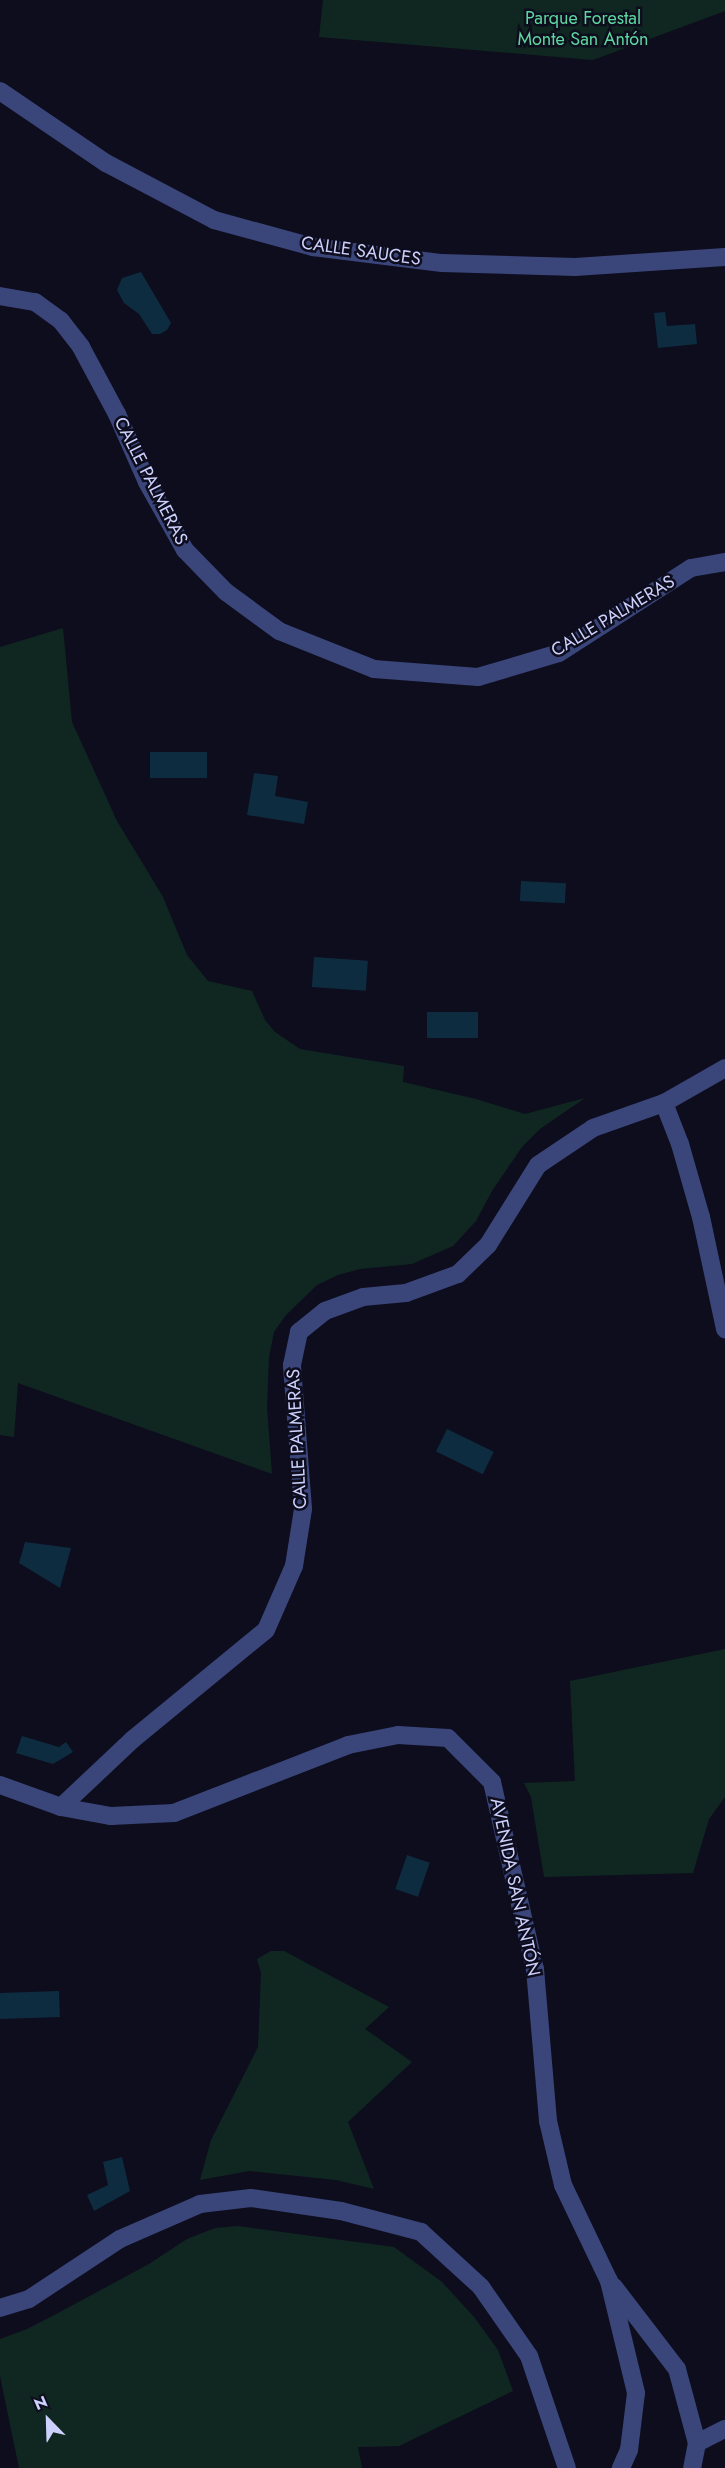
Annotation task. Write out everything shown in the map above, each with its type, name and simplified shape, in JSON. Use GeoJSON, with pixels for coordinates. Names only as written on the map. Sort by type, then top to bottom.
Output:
{"type":"FeatureCollection","features":[{"type":"Feature","properties":{"kind":"street","name":"CALLE SAUCES"},"geometry":{"type":"LineString","coordinates":[[0,91],[106,163],[214,220],[314,247],[442,263],[575,267],[725,257]]}},
{"type":"Feature","properties":{"kind":"street","name":"CALLE PALMERAS"},"geometry":{"type":"LineString","coordinates":[[0,296],[35,302],[61,321],[74,338],[117,414],[147,483],[185,550],[226,592],[279,631],[374,669],[478,677],[559,653],[691,568],[725,562]]}},
{"type":"Feature","properties":{"kind":"street","name":"CALLE PALMERAS"},"geometry":{"type":"LineString","coordinates":[[61,1807],[132,1740],[266,1630],[294,1566],[303,1509],[292,1365],[299,1332],[325,1311],[363,1297],[406,1293],[458,1274],[488,1245],[538,1165],[593,1128],[664,1103],[725,1068]]}},
{"type":"Feature","properties":{"kind":"street"},"geometry":{"type":"LineString","coordinates":[[664,1103],[680,1144],[695,1196],[725,1329]]}},
{"type":"Feature","properties":{"kind":"street","name":"AVENIDA SAN ANTÓN"},"geometry":{"type":"LineString","coordinates":[[0,1785],[61,1807],[111,1816],[174,1813],[348,1745],[398,1735],[448,1738],[492,1782],[535,1969],[548,2121],[563,2185],[609,2281],[636,2393],[629,2450],[621,2468]]}},
{"type":"Feature","properties":{"kind":"street"},"geometry":{"type":"LineString","coordinates":[[0,2308],[29,2298],[120,2239],[200,2204],[251,2198],[341,2211],[421,2232],[481,2287],[529,2356],[567,2468]]}},
{"type":"Feature","properties":{"kind":"street"},"geometry":{"type":"LineString","coordinates":[[609,2281],[677,2369],[697,2443],[692,2468]]}},
{"type":"Feature","properties":{"kind":"street"},"geometry":{"type":"LineString","coordinates":[[697,2443],[725,2429]]}},
{"type":"Feature","properties":{"kind":"green space","name":"Parque Forestal Monte San Antón"},"geometry":{"type":"Polygon","coordinates":[[[323,0],[725,0],[725,11],[593,60],[319,37],[323,0]]]}},
{"type":"Feature","properties":{"kind":"green space"},"geometry":{"type":"Polygon","coordinates":[[[63,628],[72,722],[117,821],[163,897],[187,955],[208,981],[252,991],[265,1020],[275,1032],[300,1049],[404,1066],[403,1082],[476,1099],[525,1114],[585,1098],[540,1129],[522,1147],[492,1191],[476,1221],[453,1246],[412,1264],[360,1269],[338,1275],[317,1285],[286,1315],[274,1332],[269,1357],[267,1408],[272,1474],[18,1383],[14,1437],[0,1435],[0,647],[63,628]]]}},
{"type":"Feature","properties":{"kind":"green space"},"geometry":{"type":"Polygon","coordinates":[[[725,1649],[725,1797],[709,1819],[693,1873],[544,1877],[531,1797],[524,1783],[575,1781],[570,1681],[725,1649]]]}},
{"type":"Feature","properties":{"kind":"green space"},"geometry":{"type":"Polygon","coordinates":[[[271,1951],[284,1951],[389,2007],[365,2029],[412,2062],[348,2122],[374,2189],[336,2180],[249,2171],[200,2180],[211,2140],[258,2047],[261,1973],[257,1959],[271,1951]]]}},
{"type":"Feature","properties":{"kind":"green space"},"geometry":{"type":"Polygon","coordinates":[[[238,2226],[394,2247],[442,2282],[474,2317],[498,2350],[513,2391],[399,2446],[358,2447],[362,2468],[19,2468],[0,2376],[0,2339],[27,2329],[60,2312],[149,2264],[187,2239],[215,2228],[238,2226]]]}},
{"type":"Feature","properties":{"kind":"water"},"geometry":{"type":"Polygon","coordinates":[[[141,272],[171,323],[167,330],[160,334],[152,334],[139,314],[124,303],[117,290],[122,278],[141,272]]]}},
{"type":"Feature","properties":{"kind":"water"},"geometry":{"type":"Polygon","coordinates":[[[665,312],[667,326],[695,324],[697,344],[658,348],[654,313],[665,312]]]}},
{"type":"Feature","properties":{"kind":"water"},"geometry":{"type":"Polygon","coordinates":[[[150,752],[207,752],[207,778],[150,778],[150,752]]]}},
{"type":"Feature","properties":{"kind":"water"},"geometry":{"type":"Polygon","coordinates":[[[254,773],[278,776],[275,796],[308,802],[304,824],[247,815],[254,773]]]}},
{"type":"Feature","properties":{"kind":"water"},"geometry":{"type":"Polygon","coordinates":[[[521,881],[566,883],[565,903],[520,901],[521,881]]]}},
{"type":"Feature","properties":{"kind":"water"},"geometry":{"type":"Polygon","coordinates":[[[314,957],[368,961],[366,991],[312,987],[314,957]]]}},
{"type":"Feature","properties":{"kind":"water"},"geometry":{"type":"Polygon","coordinates":[[[427,1012],[478,1012],[478,1038],[427,1038],[427,1012]]]}},
{"type":"Feature","properties":{"kind":"water"},"geometry":{"type":"Polygon","coordinates":[[[447,1429],[494,1452],[483,1474],[436,1451],[447,1429]]]}},
{"type":"Feature","properties":{"kind":"water"},"geometry":{"type":"Polygon","coordinates":[[[25,1542],[71,1548],[60,1588],[19,1563],[25,1542]]]}},
{"type":"Feature","properties":{"kind":"water"},"geometry":{"type":"Polygon","coordinates":[[[22,1736],[59,1747],[66,1742],[73,1752],[53,1764],[16,1753],[22,1736]]]}},
{"type":"Feature","properties":{"kind":"water"},"geometry":{"type":"Polygon","coordinates":[[[407,1855],[430,1863],[418,1897],[395,1889],[407,1855]]]}},
{"type":"Feature","properties":{"kind":"water"},"geometry":{"type":"Polygon","coordinates":[[[59,1991],[60,2017],[0,2019],[0,1993],[59,1991]]]}},
{"type":"Feature","properties":{"kind":"water"},"geometry":{"type":"Polygon","coordinates":[[[122,2157],[130,2191],[94,2211],[87,2195],[108,2185],[103,2162],[122,2157]]]}}]}
